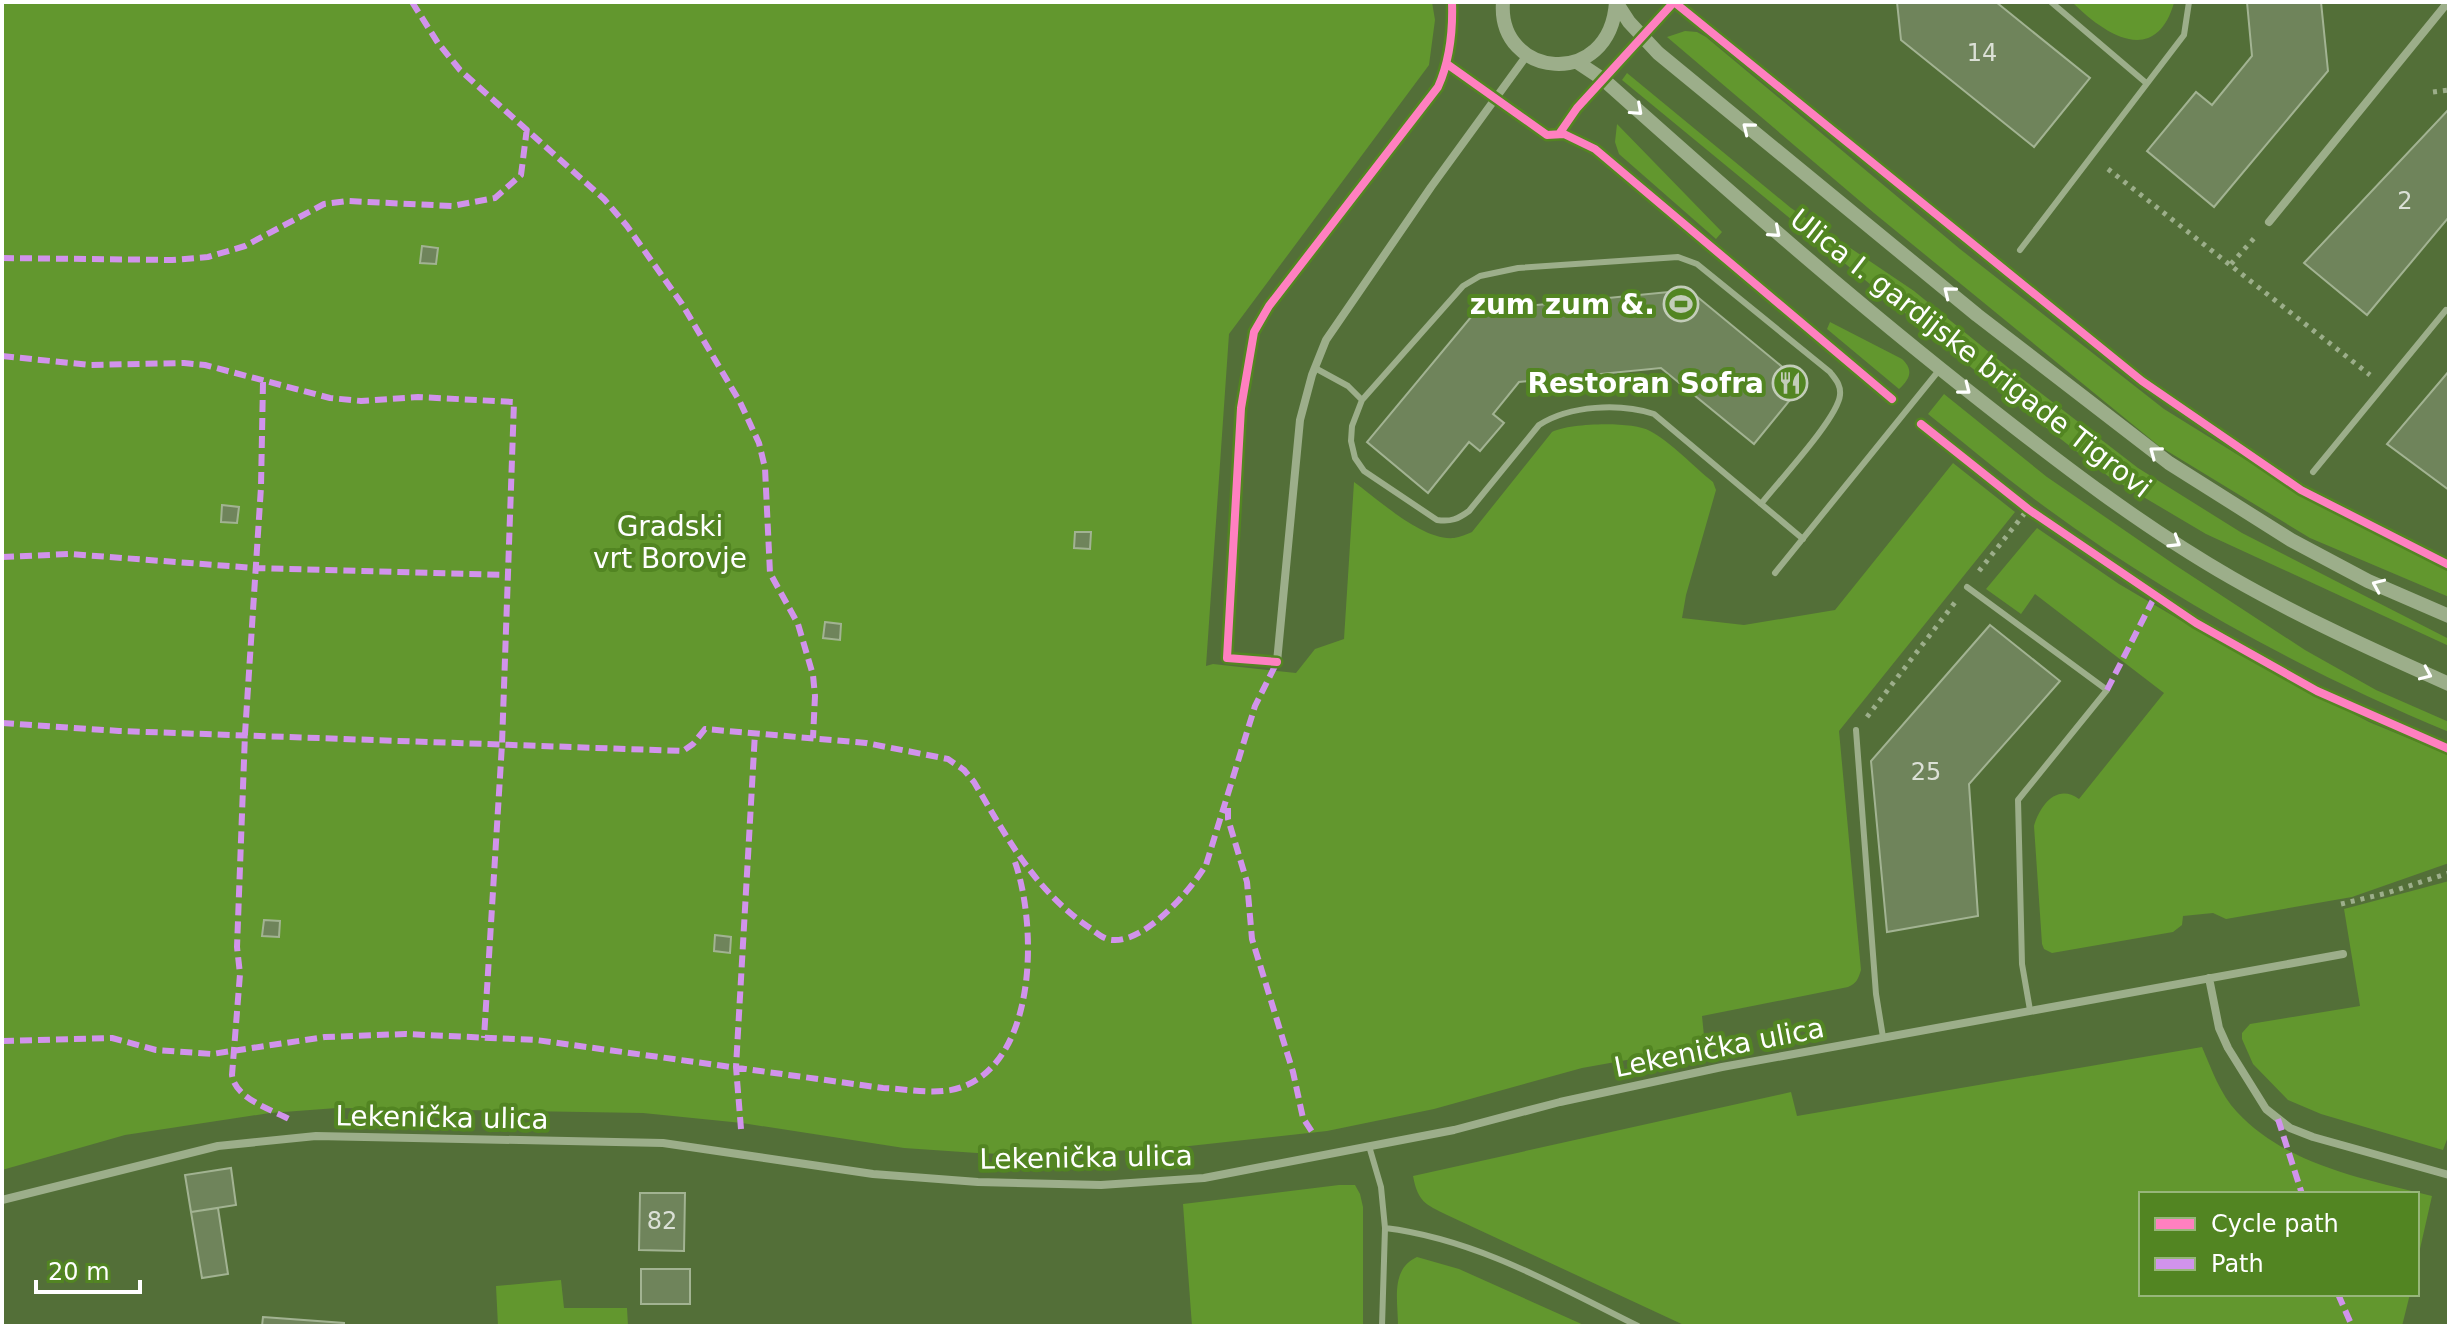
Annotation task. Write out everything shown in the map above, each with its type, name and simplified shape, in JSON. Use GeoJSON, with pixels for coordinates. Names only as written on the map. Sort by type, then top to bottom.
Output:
{"type":"FeatureCollection","features":[{"type":"Feature","properties":{"kind":"street"},"geometry":{"type":"LineString","coordinates":[[1503,2],[1506,29],[1515,44],[1527,55],[1560,65],[1577,62],[1593,53],[1607,39],[1614,22],[1616,2]]}},
{"type":"Feature","properties":{"kind":"street","name":"Ulica I. gardijske brigade Tigrovi"},"geometry":{"type":"LineString","coordinates":[[1616,2],[1642,38],[1670,63],[1977,315],[2169,463],[2291,540],[2368,581],[2449,616]]}},
{"type":"Feature","properties":{"kind":"street"},"geometry":{"type":"LineString","coordinates":[[2269,222],[2448,2]]}},
{"type":"Feature","properties":{"kind":"street"},"geometry":{"type":"LineString","coordinates":[[1277,662],[1300,420],[1326,340],[1527,55]]}},
{"type":"Feature","properties":{"kind":"street","name":"Ulica I. gardijske brigade Tigrovi"},"geometry":{"type":"LineString","coordinates":[[1577,62],[1604,80],[1836,285],[2076,475],[2204,561],[2343,637],[2449,684]]}},
{"type":"Feature","properties":{"kind":"street","name":"Lekenička ulica"},"geometry":{"type":"LineString","coordinates":[[2,1200],[218,1146],[316,1136],[663,1143],[873,1174],[978,1182],[1101,1185],[1204,1178],[1454,1130],[1560,1102],[1722,1067],[2343,954]]}},
{"type":"Feature","properties":{"kind":"street"},"geometry":{"type":"LineString","coordinates":[[2209,978],[2219,1028],[2266,1109],[2290,1128],[2313,1137],[2449,1175]]}},
{"type":"Feature","properties":{"kind":"lane"},"geometry":{"type":"LineString","coordinates":[[2051,2],[2145,82]]}},
{"type":"Feature","properties":{"kind":"lane"},"geometry":{"type":"LineString","coordinates":[[2020,250],[2145,82],[2184,35],[2189,2]]}},
{"type":"Feature","properties":{"kind":"lane"},"geometry":{"type":"LineString","coordinates":[[1761,504],[1829,419],[1840,399],[1840,386],[1830,372],[1697,264],[1678,257],[1518,268],[1480,276],[1463,286],[1362,400],[1352,426],[1355,458],[1364,471],[1437,520],[1457,520],[1469,511],[1539,425],[1551,417],[1610,406],[1634,408],[1654,414],[1761,504],[1803,539]]}},
{"type":"Feature","properties":{"kind":"lane"},"geometry":{"type":"LineString","coordinates":[[2313,472],[2448,310]]}},
{"type":"Feature","properties":{"kind":"lane"},"geometry":{"type":"LineString","coordinates":[[1315,368],[1348,386],[1362,400]]}},
{"type":"Feature","properties":{"kind":"lane"},"geometry":{"type":"LineString","coordinates":[[1775,573],[1940,369]]}},
{"type":"Feature","properties":{"kind":"lane"},"geometry":{"type":"LineString","coordinates":[[1967,587],[2107,690],[2018,800],[2022,964],[2030,1010]]}},
{"type":"Feature","properties":{"kind":"lane"},"geometry":{"type":"LineString","coordinates":[[1856,730],[1876,994],[1883,1037]]}},
{"type":"Feature","properties":{"kind":"lane"},"geometry":{"type":"LineString","coordinates":[[1369,1146],[1381,1187],[1385,1228],[1382,1326]]}},
{"type":"Feature","properties":{"kind":"lane"},"geometry":{"type":"LineString","coordinates":[[1385,1228],[1420,1232],[1459,1244],[1537,1276],[1638,1326]]}},
{"type":"Feature","properties":{"kind":"path"},"geometry":{"type":"LineString","coordinates":[[2433,92],[2449,90]]}},
{"type":"Feature","properties":{"kind":"path"},"geometry":{"type":"LineString","coordinates":[[2091,156],[2383,386]]}},
{"type":"Feature","properties":{"kind":"path"},"geometry":{"type":"LineString","coordinates":[[2231,264],[2269,222]]}},
{"type":"Feature","properties":{"kind":"path"},"geometry":{"type":"LineString","coordinates":[[1856,730],[2028,509]]}},
{"type":"Feature","properties":{"kind":"path"},"geometry":{"type":"LineString","coordinates":[[2341,904],[2449,873]]}},
{"type":"Feature","properties":{"kind":"green space","name":"Gradski vrt Borovje"},"geometry":{"type":"Polygon","coordinates":[[[2,2],[1432,2],[1435,20],[1429,65],[1229,334],[1206,666],[1213,664],[1296,673],[1315,649],[1344,639],[1354,482],[1415,526],[1428,533],[1454,538],[1472,532],[1552,432],[1601,424],[1650,431],[1713,482],[1716,490],[1682,618],[1744,625],[1835,610],[1953,463],[2015,512],[1839,731],[1861,970],[1858,978],[1848,987],[1702,1016],[1705,1046],[1582,1068],[1434,1109],[1327,1131],[1171,1148],[1034,1155],[977,1153],[904,1148],[742,1123],[643,1113],[337,1108],[270,1113],[125,1135],[2,1170],[2,2]]]}},
{"type":"Feature","properties":{"kind":"green space"},"geometry":{"type":"Polygon","coordinates":[[[2072,2],[2174,3],[2166,23],[2155,34],[2142,40],[2114,34],[2072,2]]]}},
{"type":"Feature","properties":{"kind":"green space"},"geometry":{"type":"Polygon","coordinates":[[[1685,31],[1706,37],[1960,249],[2164,409],[2314,502],[2449,570],[2449,597],[2310,538],[2159,446],[1874,213],[1667,37],[1685,31]]]}},
{"type":"Feature","properties":{"kind":"green space"},"geometry":{"type":"Polygon","coordinates":[[[1627,73],[1791,208],[1914,291],[2138,468],[2242,533],[2449,639],[2449,646],[2206,534],[2108,476],[2006,396],[1622,80],[1627,73]]]}},
{"type":"Feature","properties":{"kind":"green space"},"geometry":{"type":"Polygon","coordinates":[[[1617,124],[1722,232],[1716,239],[1619,154],[1615,142],[1617,124]]]}},
{"type":"Feature","properties":{"kind":"green space"},"geometry":{"type":"Polygon","coordinates":[[[1830,322],[1902,359],[1909,371],[1903,385],[1899,389],[1827,329],[1830,322]]]}},
{"type":"Feature","properties":{"kind":"green space"},"geometry":{"type":"Polygon","coordinates":[[[1944,394],[2047,477],[2175,565],[2305,650],[2376,690],[2449,722],[2449,732],[2289,658],[2133,568],[2023,490],[1928,414],[1944,394]]]}},
{"type":"Feature","properties":{"kind":"green space"},"geometry":{"type":"Polygon","coordinates":[[[2037,528],[2119,584],[2204,634],[2369,722],[2449,755],[2449,863],[2352,897],[2226,919],[2213,913],[2183,916],[2182,925],[2173,932],[2052,953],[2044,949],[2034,826],[2037,818],[2045,804],[2057,795],[2071,795],[2079,799],[2164,693],[2035,594],[2021,614],[1986,589],[2037,528]]]}},
{"type":"Feature","properties":{"kind":"green space"},"geometry":{"type":"Polygon","coordinates":[[[2449,881],[2449,1134],[2443,1150],[2321,1114],[2288,1100],[2253,1064],[2242,1033],[2250,1024],[2360,1006],[2344,909],[2449,881]]]}},
{"type":"Feature","properties":{"kind":"green space"},"geometry":{"type":"Polygon","coordinates":[[[2202,1047],[2231,1105],[2257,1130],[2279,1145],[2328,1168],[2416,1192],[2139,1192],[2139,1296],[2410,1296],[2402,1326],[1686,1326],[1433,1208],[1420,1197],[1413,1176],[1791,1092],[1797,1116],[2202,1047]]]}},
{"type":"Feature","properties":{"kind":"green space"},"geometry":{"type":"Polygon","coordinates":[[[1355,1185],[1363,1207],[1363,1326],[1192,1326],[1183,1204],[1355,1185]]]}},
{"type":"Feature","properties":{"kind":"green space"},"geometry":{"type":"Polygon","coordinates":[[[2419,1193],[2432,1196],[2419,1253],[2419,1193]]]}},
{"type":"Feature","properties":{"kind":"green space"},"geometry":{"type":"Polygon","coordinates":[[[1417,1257],[1459,1269],[1586,1326],[1398,1326],[1399,1278],[1408,1262],[1417,1257]]]}},
{"type":"Feature","properties":{"kind":"green space"},"geometry":{"type":"Polygon","coordinates":[[[561,1280],[564,1308],[627,1308],[628,1326],[498,1326],[496,1286],[561,1280]]]}},
{"type":"Feature","properties":{"kind":"building"},"geometry":{"type":"Polygon","coordinates":[[[1897,2],[1996,2],[2090,78],[2034,147],[1901,40],[1897,2]]]}},
{"type":"Feature","properties":{"kind":"building"},"geometry":{"type":"Polygon","coordinates":[[[2247,2],[2321,2],[2328,71],[2214,207],[2147,151],[2196,92],[2212,105],[2252,56],[2247,2]]]}},
{"type":"Feature","properties":{"kind":"building"},"geometry":{"type":"Polygon","coordinates":[[[2449,109],[2449,217],[2367,315],[2304,263],[2449,109]]]}},
{"type":"Feature","properties":{"kind":"building"},"geometry":{"type":"Polygon","coordinates":[[[422,246],[438,248],[436,264],[420,263],[422,246]]]}},
{"type":"Feature","properties":{"kind":"building"},"geometry":{"type":"Polygon","coordinates":[[[1689,290],[1803,384],[1754,444],[1661,368],[1519,382],[1493,414],[1504,423],[1480,451],[1469,442],[1428,493],[1367,442],[1476,311],[1689,290]]]}},
{"type":"Feature","properties":{"kind":"building"},"geometry":{"type":"Polygon","coordinates":[[[2449,371],[2449,490],[2387,444],[2449,371]]]}},
{"type":"Feature","properties":{"kind":"building"},"geometry":{"type":"Polygon","coordinates":[[[222,505],[239,507],[237,523],[221,522],[222,505]]]}},
{"type":"Feature","properties":{"kind":"building"},"geometry":{"type":"Polygon","coordinates":[[[1075,532],[1091,532],[1090,549],[1074,548],[1075,532]]]}},
{"type":"Feature","properties":{"kind":"building"},"geometry":{"type":"Polygon","coordinates":[[[825,622],[841,624],[840,640],[823,638],[825,622]]]}},
{"type":"Feature","properties":{"kind":"building"},"geometry":{"type":"Polygon","coordinates":[[[1990,625],[2060,681],[1969,784],[1978,916],[1887,932],[1871,761],[1990,625]]]}},
{"type":"Feature","properties":{"kind":"building"},"geometry":{"type":"Polygon","coordinates":[[[264,920],[280,921],[279,937],[262,936],[264,920]]]}},
{"type":"Feature","properties":{"kind":"building"},"geometry":{"type":"Polygon","coordinates":[[[715,935],[731,937],[730,953],[714,951],[715,935]]]}},
{"type":"Feature","properties":{"kind":"building"},"geometry":{"type":"Polygon","coordinates":[[[231,1168],[236,1205],[191,1212],[185,1175],[231,1168]]]}},
{"type":"Feature","properties":{"kind":"building"},"geometry":{"type":"Polygon","coordinates":[[[640,1193],[685,1193],[684,1251],[639,1250],[640,1193]]]}},
{"type":"Feature","properties":{"kind":"building"},"geometry":{"type":"Polygon","coordinates":[[[218,1208],[228,1274],[202,1278],[191,1212],[218,1208]]]}},
{"type":"Feature","properties":{"kind":"building"},"geometry":{"type":"Polygon","coordinates":[[[641,1269],[690,1269],[690,1304],[641,1304],[641,1269]]]}},
{"type":"Feature","properties":{"kind":"building"},"geometry":{"type":"Polygon","coordinates":[[[263,1317],[344,1323],[344,1326],[262,1326],[263,1317]]]}},
{"type":"Feature","properties":{"kind":"marked path"},"geometry":{"type":"LineString","coordinates":[[412,2],[438,43],[460,70],[604,199],[627,226],[682,304],[740,402],[759,443],[765,468],[770,573],[798,624],[813,675],[813,738]]}},
{"type":"Feature","properties":{"kind":"marked path"},"geometry":{"type":"LineString","coordinates":[[2,258],[172,260],[208,257],[245,246],[324,204],[348,201],[452,206],[495,198],[521,175],[527,128]]}},
{"type":"Feature","properties":{"kind":"marked path"},"geometry":{"type":"LineString","coordinates":[[2,356],[90,365],[205,365],[330,398],[361,401],[418,397],[514,402],[502,744],[484,1038]]}},
{"type":"Feature","properties":{"kind":"marked path"},"geometry":{"type":"LineString","coordinates":[[263,382],[261,487],[245,734],[237,947],[240,974],[232,1075],[240,1091],[247,1097],[291,1120]]}},
{"type":"Feature","properties":{"kind":"marked path"},"geometry":{"type":"LineString","coordinates":[[2,557],[70,554],[255,568],[508,575]]}},
{"type":"Feature","properties":{"kind":"marked path"},"geometry":{"type":"LineString","coordinates":[[2107,690],[2155,596]]}},
{"type":"Feature","properties":{"kind":"marked path"},"geometry":{"type":"LineString","coordinates":[[2,723],[119,731],[683,751],[705,729],[866,743],[948,759],[974,782],[1023,860],[1051,895],[1096,933],[1113,940],[1139,933],[1153,924],[1178,901],[1206,865],[1255,706],[1277,662],[1273,661]]}},
{"type":"Feature","properties":{"kind":"marked path"},"geometry":{"type":"LineString","coordinates":[[741,1129],[736,1067],[755,733]]}},
{"type":"Feature","properties":{"kind":"marked path"},"geometry":{"type":"LineString","coordinates":[[1228,808],[1228,819],[1247,882],[1252,939],[1293,1072],[1303,1118],[1314,1135]]}},
{"type":"Feature","properties":{"kind":"marked path"},"geometry":{"type":"LineString","coordinates":[[2,1041],[112,1038],[156,1050],[212,1054],[325,1037],[405,1034],[536,1040],[883,1088],[933,1092],[953,1090],[987,1072],[1005,1049],[1018,1020],[1028,953],[1027,920],[1015,862]]}},
{"type":"Feature","properties":{"kind":"marked path"},"geometry":{"type":"LineString","coordinates":[[2278,1119],[2301,1192]]}},
{"type":"Feature","properties":{"kind":"marked path"},"geometry":{"type":"LineString","coordinates":[[2339,1296],[2352,1326]]}},
{"type":"Feature","properties":{"kind":"cycle path"},"geometry":{"type":"LineString","coordinates":[[1277,662],[1227,658],[1241,408],[1254,332],[1269,306],[1438,87],[1450,46],[1452,2]]}},
{"type":"Feature","properties":{"kind":"cycle path"},"geometry":{"type":"LineString","coordinates":[[1559,134],[1577,108],[1674,2],[2142,381],[2301,490],[2449,565]]}},
{"type":"Feature","properties":{"kind":"cycle path"},"geometry":{"type":"LineString","coordinates":[[1447,64],[1547,135],[1564,134],[1595,149],[1892,399]]}},
{"type":"Feature","properties":{"kind":"cycle path"},"geometry":{"type":"LineString","coordinates":[[1921,424],[2028,509],[2196,623],[2317,691],[2449,749]]}},
{"type":"Feature","properties":{"kind":"place","name":"zum zum &."},"geometry":{"type":"Point","coordinates":[1681,304]}},
{"type":"Feature","properties":{"kind":"place","name":"Restoran Sofra"},"geometry":{"type":"Point","coordinates":[1790,383]}}]}
